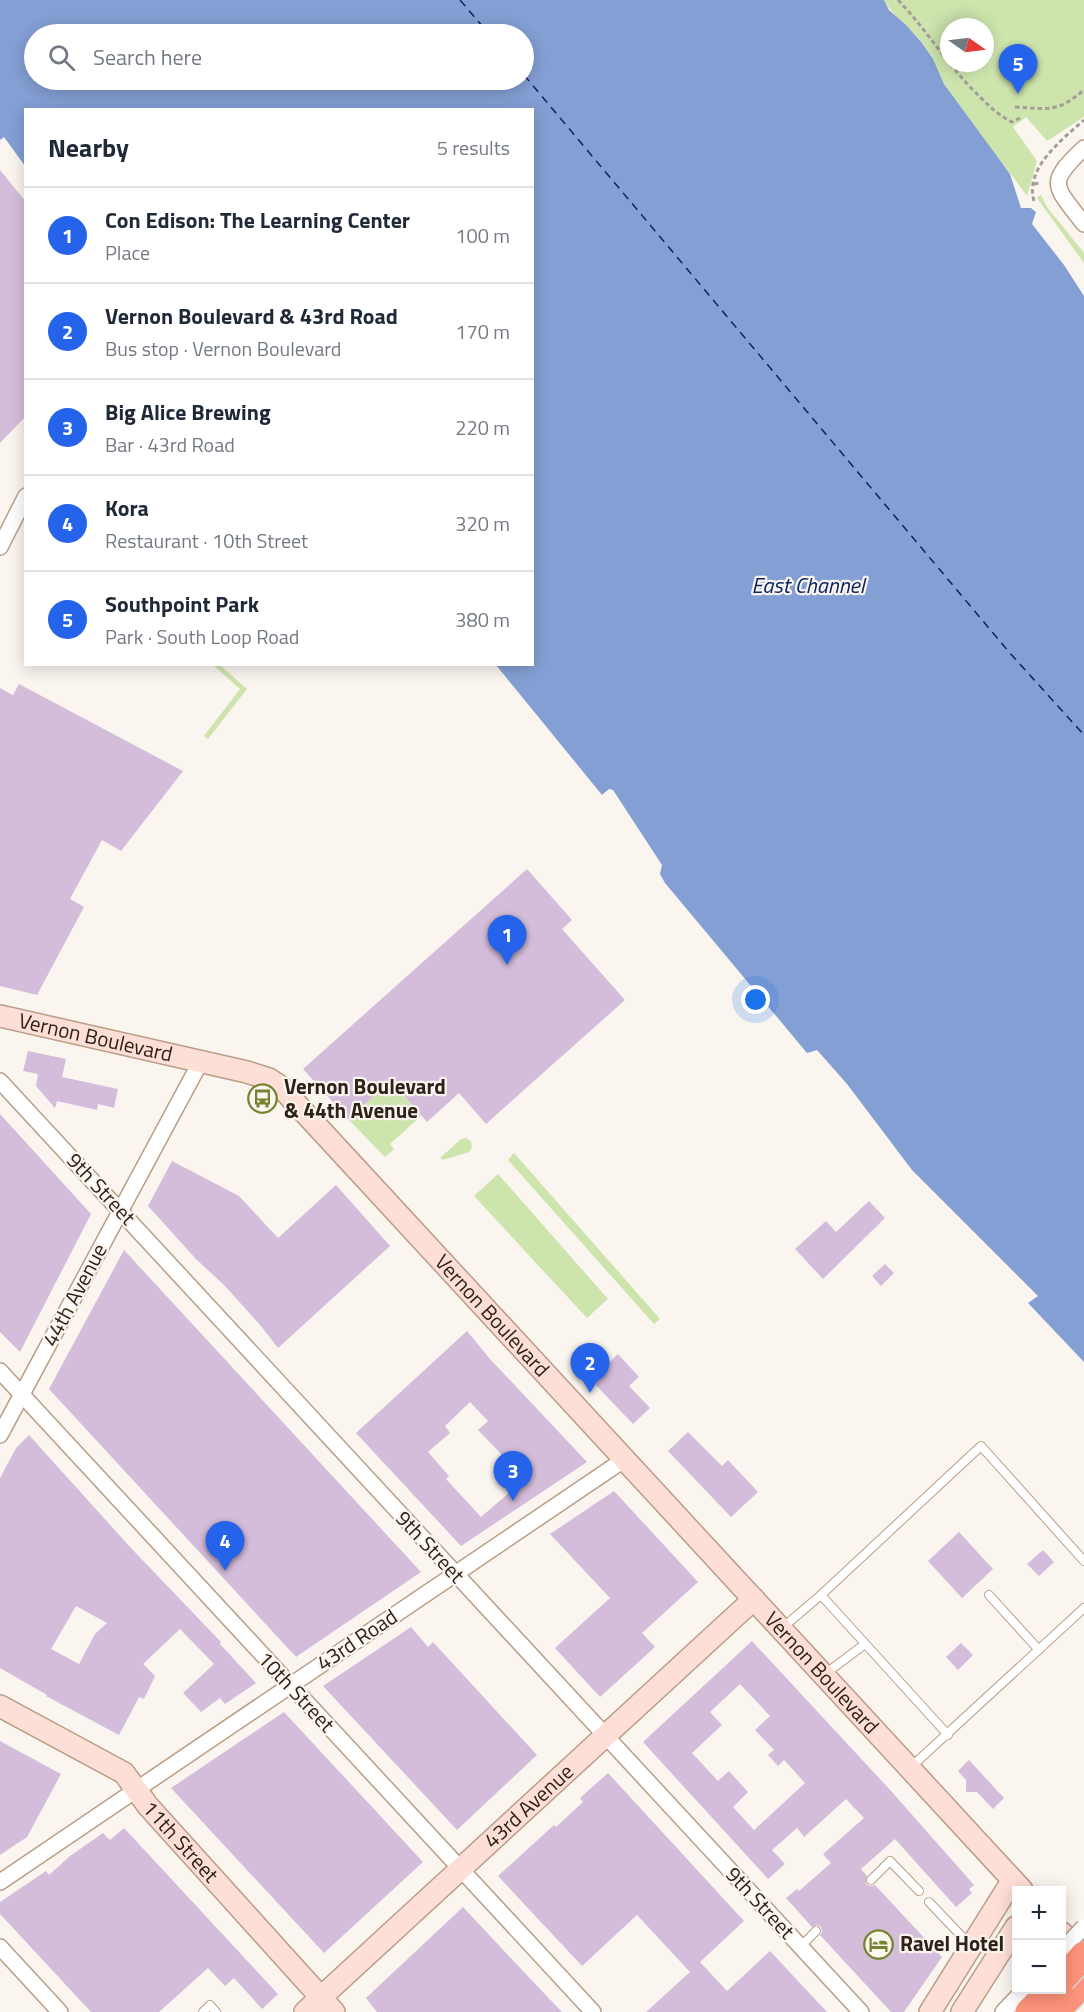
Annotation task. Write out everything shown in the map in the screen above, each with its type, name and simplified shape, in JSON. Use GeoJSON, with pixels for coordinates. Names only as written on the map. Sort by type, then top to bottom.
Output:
{"type":"FeatureCollection","features":[{"type":"Feature","properties":{"kind":"highway"},"geometry":{"type":"LineString","coordinates":[[1066,1963],[1084,1943]]}},
{"type":"Feature","properties":{"kind":"highway"},"geometry":{"type":"LineString","coordinates":[[1029,2012],[1068,1997],[1084,1957]]}},
{"type":"Feature","properties":{"kind":"highway"},"geometry":{"type":"LineString","coordinates":[[1018,2012],[1035,1994]]}},
{"type":"Feature","properties":{"kind":"main road","name":"Vernon Boulevard"},"geometry":{"type":"LineString","coordinates":[[0,1017],[262,1076],[280,1086],[1017,1886]]}},
{"type":"Feature","properties":{"kind":"main road","name":"43rd Avenue"},"geometry":{"type":"LineString","coordinates":[[305,2012],[328,2004],[460,1869],[754,1599]]}},
{"type":"Feature","properties":{"kind":"main road","name":"11th Street"},"geometry":{"type":"LineString","coordinates":[[0,1706],[124,1773],[148,1806],[328,2004]]}},
{"type":"Feature","properties":{"kind":"main road"},"geometry":{"type":"LineString","coordinates":[[930,2012],[971,1946],[1012,1893]]}},
{"type":"Feature","properties":{"kind":"main road"},"geometry":{"type":"LineString","coordinates":[[962,2012],[1012,1935]]}},
{"type":"Feature","properties":{"kind":"main road"},"geometry":{"type":"LineString","coordinates":[[1066,1937],[1084,1957]]}},
{"type":"Feature","properties":{"kind":"street"},"geometry":{"type":"LineString","coordinates":[[1084,148],[1063,168],[1058,179],[1060,193],[1084,224]]}},
{"type":"Feature","properties":{"kind":"street"},"geometry":{"type":"LineString","coordinates":[[0,547],[24,500]]}},
{"type":"Feature","properties":{"kind":"street","name":"44th Avenue"},"geometry":{"type":"LineString","coordinates":[[0,1434],[201,1061]]}},
{"type":"Feature","properties":{"kind":"street","name":"9th Street"},"geometry":{"type":"LineString","coordinates":[[0,1081],[861,2012]]}},
{"type":"Feature","properties":{"kind":"street","name":"10th Street"},"geometry":{"type":"LineString","coordinates":[[0,1371],[593,2012]]}},
{"type":"Feature","properties":{"kind":"street","name":"43rd Road"},"geometry":{"type":"LineString","coordinates":[[0,1882],[625,1459]]}},
{"type":"Feature","properties":{"kind":"street"},"geometry":{"type":"LineString","coordinates":[[1066,1946],[1084,1927]]}},
{"type":"Feature","properties":{"kind":"street"},"geometry":{"type":"LineString","coordinates":[[0,1947],[60,2012]]}},
{"type":"Feature","properties":{"kind":"street"},"geometry":{"type":"LineString","coordinates":[[1003,2012],[1019,1994]]}},
{"type":"Feature","properties":{"kind":"lane"},"geometry":{"type":"LineString","coordinates":[[781,1629],[821,1595],[981,1446],[1084,1561]]}},
{"type":"Feature","properties":{"kind":"lane"},"geometry":{"type":"LineString","coordinates":[[821,1595],[948,1735]]}},
{"type":"Feature","properties":{"kind":"lane"},"geometry":{"type":"LineString","coordinates":[[989,1595],[1039,1650]]}},
{"type":"Feature","properties":{"kind":"lane"},"geometry":{"type":"LineString","coordinates":[[910,1768],[1084,1608]]}},
{"type":"Feature","properties":{"kind":"lane"},"geometry":{"type":"LineString","coordinates":[[824,1675],[864,1644]]}},
{"type":"Feature","properties":{"kind":"lane"},"geometry":{"type":"LineString","coordinates":[[871,1880],[890,1861],[919,1892]]}},
{"type":"Feature","properties":{"kind":"lane"},"geometry":{"type":"LineString","coordinates":[[929,1902],[971,1946]]}},
{"type":"Feature","properties":{"kind":"lane"},"geometry":{"type":"LineString","coordinates":[[800,1947],[816,1931]]}},
{"type":"Feature","properties":{"kind":"lane"},"geometry":{"type":"LineString","coordinates":[[203,2012],[210,2005],[216,2012]]}},
{"type":"Feature","properties":{"kind":"path"},"geometry":{"type":"LineString","coordinates":[[898,0],[919,22],[958,75],[992,109],[1012,122],[1020,118]]}},
{"type":"Feature","properties":{"kind":"path"},"geometry":{"type":"LineString","coordinates":[[1015,107],[1058,108],[1084,90]]}},
{"type":"Feature","properties":{"kind":"path"},"geometry":{"type":"LineString","coordinates":[[1034,201],[1032,194],[1038,169],[1047,156],[1084,120]]}},
{"type":"Feature","properties":{"kind":"path"},"geometry":{"type":"LineString","coordinates":[[1034,184],[1040,183]]}},
{"type":"Feature","properties":{"kind":"green space"},"geometry":{"type":"Polygon","coordinates":[[[884,0],[1084,0],[1084,117],[1047,141],[1026,117],[1013,127],[1037,161],[1027,196],[954,99],[923,44],[884,0]]]}},
{"type":"Feature","properties":{"kind":"green space"},"geometry":{"type":"Polygon","coordinates":[[[1041,195],[1047,207],[1084,253],[1084,263],[1037,198],[1041,195]]]}},
{"type":"Feature","properties":{"kind":"green space"},"geometry":{"type":"Polygon","coordinates":[[[214,666],[221,666],[247,689],[208,739],[204,736],[240,689],[214,666]]]}},
{"type":"Feature","properties":{"kind":"green space"},"geometry":{"type":"Polygon","coordinates":[[[391,1081],[421,1116],[390,1144],[394,1149],[385,1157],[348,1119],[391,1081]]]}},
{"type":"Feature","properties":{"kind":"green space"},"geometry":{"type":"Polygon","coordinates":[[[466,1138],[471,1141],[472,1147],[469,1152],[443,1160],[440,1158],[461,1139],[466,1138]]]}},
{"type":"Feature","properties":{"kind":"green space"},"geometry":{"type":"Polygon","coordinates":[[[514,1153],[660,1319],[654,1324],[508,1160],[514,1153]]]}},
{"type":"Feature","properties":{"kind":"green space"},"geometry":{"type":"Polygon","coordinates":[[[498,1174],[608,1299],[587,1318],[474,1196],[498,1174]]]}},
{"type":"Feature","properties":{"kind":"water","name":"East Channel"},"geometry":{"type":"Polygon","coordinates":[[[0,0],[884,0],[889,10],[922,43],[933,59],[944,84],[1010,174],[1021,208],[1031,208],[1036,212],[1032,224],[1064,265],[1084,296],[1084,1362],[1028,1303],[1038,1296],[912,1170],[847,1084],[817,1050],[807,1053],[665,883],[660,874],[662,865],[613,790],[609,789],[602,795],[497,666],[534,666],[534,108],[24,108],[24,165],[4,137],[0,140],[0,0]]]}},
{"type":"Feature","properties":{"kind":"building"},"geometry":{"type":"Polygon","coordinates":[[[0,170],[24,200],[24,418],[0,443],[0,170]]]}},
{"type":"Feature","properties":{"kind":"building"},"geometry":{"type":"Polygon","coordinates":[[[19,684],[183,771],[121,851],[102,840],[70,899],[84,907],[37,995],[0,986],[0,688],[13,695],[19,684]]]}},
{"type":"Feature","properties":{"kind":"building"},"geometry":{"type":"Polygon","coordinates":[[[527,869],[572,920],[562,929],[625,1000],[486,1124],[459,1093],[427,1122],[391,1081],[348,1119],[303,1069],[527,869]]]}},
{"type":"Feature","properties":{"kind":"building"},"geometry":{"type":"Polygon","coordinates":[[[28,1051],[66,1059],[62,1077],[118,1089],[114,1108],[98,1104],[97,1110],[57,1101],[55,1108],[36,1086],[38,1074],[23,1071],[28,1051]]]}},
{"type":"Feature","properties":{"kind":"building"},"geometry":{"type":"Polygon","coordinates":[[[0,1114],[91,1214],[20,1352],[0,1332],[0,1114]]]}},
{"type":"Feature","properties":{"kind":"building"},"geometry":{"type":"Polygon","coordinates":[[[172,1161],[239,1196],[278,1238],[336,1185],[390,1246],[278,1348],[225,1286],[196,1259],[148,1206],[172,1161]]]}},
{"type":"Feature","properties":{"kind":"building"},"geometry":{"type":"Polygon","coordinates":[[[869,1201],[885,1218],[823,1279],[795,1249],[826,1221],[836,1232],[869,1201]]]}},
{"type":"Feature","properties":{"kind":"building"},"geometry":{"type":"Polygon","coordinates":[[[124,1250],[421,1572],[296,1657],[49,1389],[124,1250]]]}},
{"type":"Feature","properties":{"kind":"building"},"geometry":{"type":"Polygon","coordinates":[[[885,1264],[894,1273],[881,1286],[872,1276],[885,1264]]]}},
{"type":"Feature","properties":{"kind":"building"},"geometry":{"type":"Polygon","coordinates":[[[467,1331],[490,1359],[587,1462],[461,1546],[356,1433],[467,1331]],[[470,1402],[445,1426],[450,1433],[428,1452],[449,1476],[446,1479],[481,1517],[525,1479],[478,1430],[488,1421],[470,1402]]]}},
{"type":"Feature","properties":{"kind":"building"},"geometry":{"type":"Polygon","coordinates":[[[618,1354],[639,1377],[629,1386],[650,1408],[633,1424],[591,1380],[618,1354]]]}},
{"type":"Feature","properties":{"kind":"building"},"geometry":{"type":"Polygon","coordinates":[[[688,1432],[722,1466],[728,1460],[758,1492],[731,1517],[668,1451],[688,1432]]]}},
{"type":"Feature","properties":{"kind":"building"},"geometry":{"type":"Polygon","coordinates":[[[29,1435],[130,1547],[221,1642],[220,1644],[256,1683],[225,1704],[220,1698],[201,1712],[183,1693],[214,1664],[180,1629],[143,1664],[155,1676],[144,1699],[139,1697],[119,1735],[46,1696],[0,1668],[0,1478],[16,1448],[29,1435]],[[76,1606],[51,1649],[79,1664],[95,1634],[107,1623],[76,1606]]]}},
{"type":"Feature","properties":{"kind":"building"},"geometry":{"type":"Polygon","coordinates":[[[614,1491],[698,1582],[642,1633],[655,1647],[600,1697],[555,1648],[610,1598],[550,1534],[614,1491]]]}},
{"type":"Feature","properties":{"kind":"building"},"geometry":{"type":"Polygon","coordinates":[[[959,1532],[993,1569],[962,1598],[928,1561],[959,1532]]]}},
{"type":"Feature","properties":{"kind":"building"},"geometry":{"type":"Polygon","coordinates":[[[1043,1550],[1054,1562],[1039,1576],[1027,1564],[1043,1550]]]}},
{"type":"Feature","properties":{"kind":"building"},"geometry":{"type":"Polygon","coordinates":[[[411,1627],[428,1647],[433,1642],[537,1755],[457,1830],[323,1686],[411,1627]]]}},
{"type":"Feature","properties":{"kind":"building"},"geometry":{"type":"Polygon","coordinates":[[[752,1641],[892,1792],[974,1885],[969,1889],[972,1893],[956,1907],[895,1839],[861,1869],[867,1876],[866,1884],[875,1885],[942,1957],[904,2012],[891,2012],[820,1935],[821,1927],[817,1925],[812,1927],[786,1898],[797,1889],[799,1891],[831,1863],[823,1854],[864,1818],[846,1799],[804,1837],[797,1828],[772,1850],[785,1864],[768,1879],[643,1742],[752,1641]],[[740,1684],[710,1712],[722,1725],[692,1753],[718,1781],[729,1771],[748,1792],[733,1807],[754,1830],[805,1783],[784,1760],[778,1766],[768,1755],[774,1750],[755,1730],[770,1716],[740,1684]]]}},
{"type":"Feature","properties":{"kind":"building"},"geometry":{"type":"Polygon","coordinates":[[[961,1643],[973,1655],[958,1670],[946,1657],[961,1643]]]}},
{"type":"Feature","properties":{"kind":"building"},"geometry":{"type":"Polygon","coordinates":[[[284,1712],[423,1862],[324,1953],[171,1788],[284,1712]]]}},
{"type":"Feature","properties":{"kind":"building"},"geometry":{"type":"Polygon","coordinates":[[[0,1741],[61,1774],[27,1837],[0,1855],[0,1741]]]}},
{"type":"Feature","properties":{"kind":"building"},"geometry":{"type":"Polygon","coordinates":[[[969,1760],[1004,1798],[993,1809],[977,1792],[966,1792],[966,1780],[958,1771],[969,1760]]]}},
{"type":"Feature","properties":{"kind":"building"},"geometry":{"type":"Polygon","coordinates":[[[608,1773],[744,1921],[700,1962],[727,1991],[770,1951],[827,2012],[646,2012],[690,1972],[637,1915],[582,1966],[498,1876],[583,1802],[580,1798],[608,1773]]]}},
{"type":"Feature","properties":{"kind":"building"},"geometry":{"type":"Polygon","coordinates":[[[124,1828],[278,1994],[262,2009],[234,1978],[225,1986],[208,1968],[159,2012],[91,2012],[0,1914],[0,1902],[46,1871],[49,1875],[70,1856],[103,1833],[110,1840],[124,1828]]]}},
{"type":"Feature","properties":{"kind":"building"},"geometry":{"type":"Polygon","coordinates":[[[463,1907],[562,2012],[377,2012],[366,1998],[463,1907]]]}},
{"type":"Feature","properties":{"kind":"ferry route"},"geometry":{"type":"LineString","coordinates":[[460,0],[480,24]]}},
{"type":"Feature","properties":{"kind":"ferry route"},"geometry":{"type":"LineString","coordinates":[[534,87],[1009,652],[1084,735]]}},
{"type":"Feature","properties":{"kind":"place","name":"Southpoint Park"},"geometry":{"type":"Point","coordinates":[1018,94]}},
{"type":"Feature","properties":{"kind":"place","name":"Con Edison: The Learning Center"},"geometry":{"type":"Point","coordinates":[507,965]}},
{"type":"Feature","properties":{"kind":"place","name":"Vernon Boulevard & 44th Avenue"},"geometry":{"type":"Point","coordinates":[263,1099]}},
{"type":"Feature","properties":{"kind":"place","name":"Vernon Boulevard & 43rd Road"},"geometry":{"type":"Point","coordinates":[590,1393]}},
{"type":"Feature","properties":{"kind":"place","name":"Big Alice Brewing"},"geometry":{"type":"Point","coordinates":[513,1501]}},
{"type":"Feature","properties":{"kind":"place","name":"Kora"},"geometry":{"type":"Point","coordinates":[225,1571]}},
{"type":"Feature","properties":{"kind":"place","name":"Ravel Hotel"},"geometry":{"type":"Point","coordinates":[879,1944]}}]}
